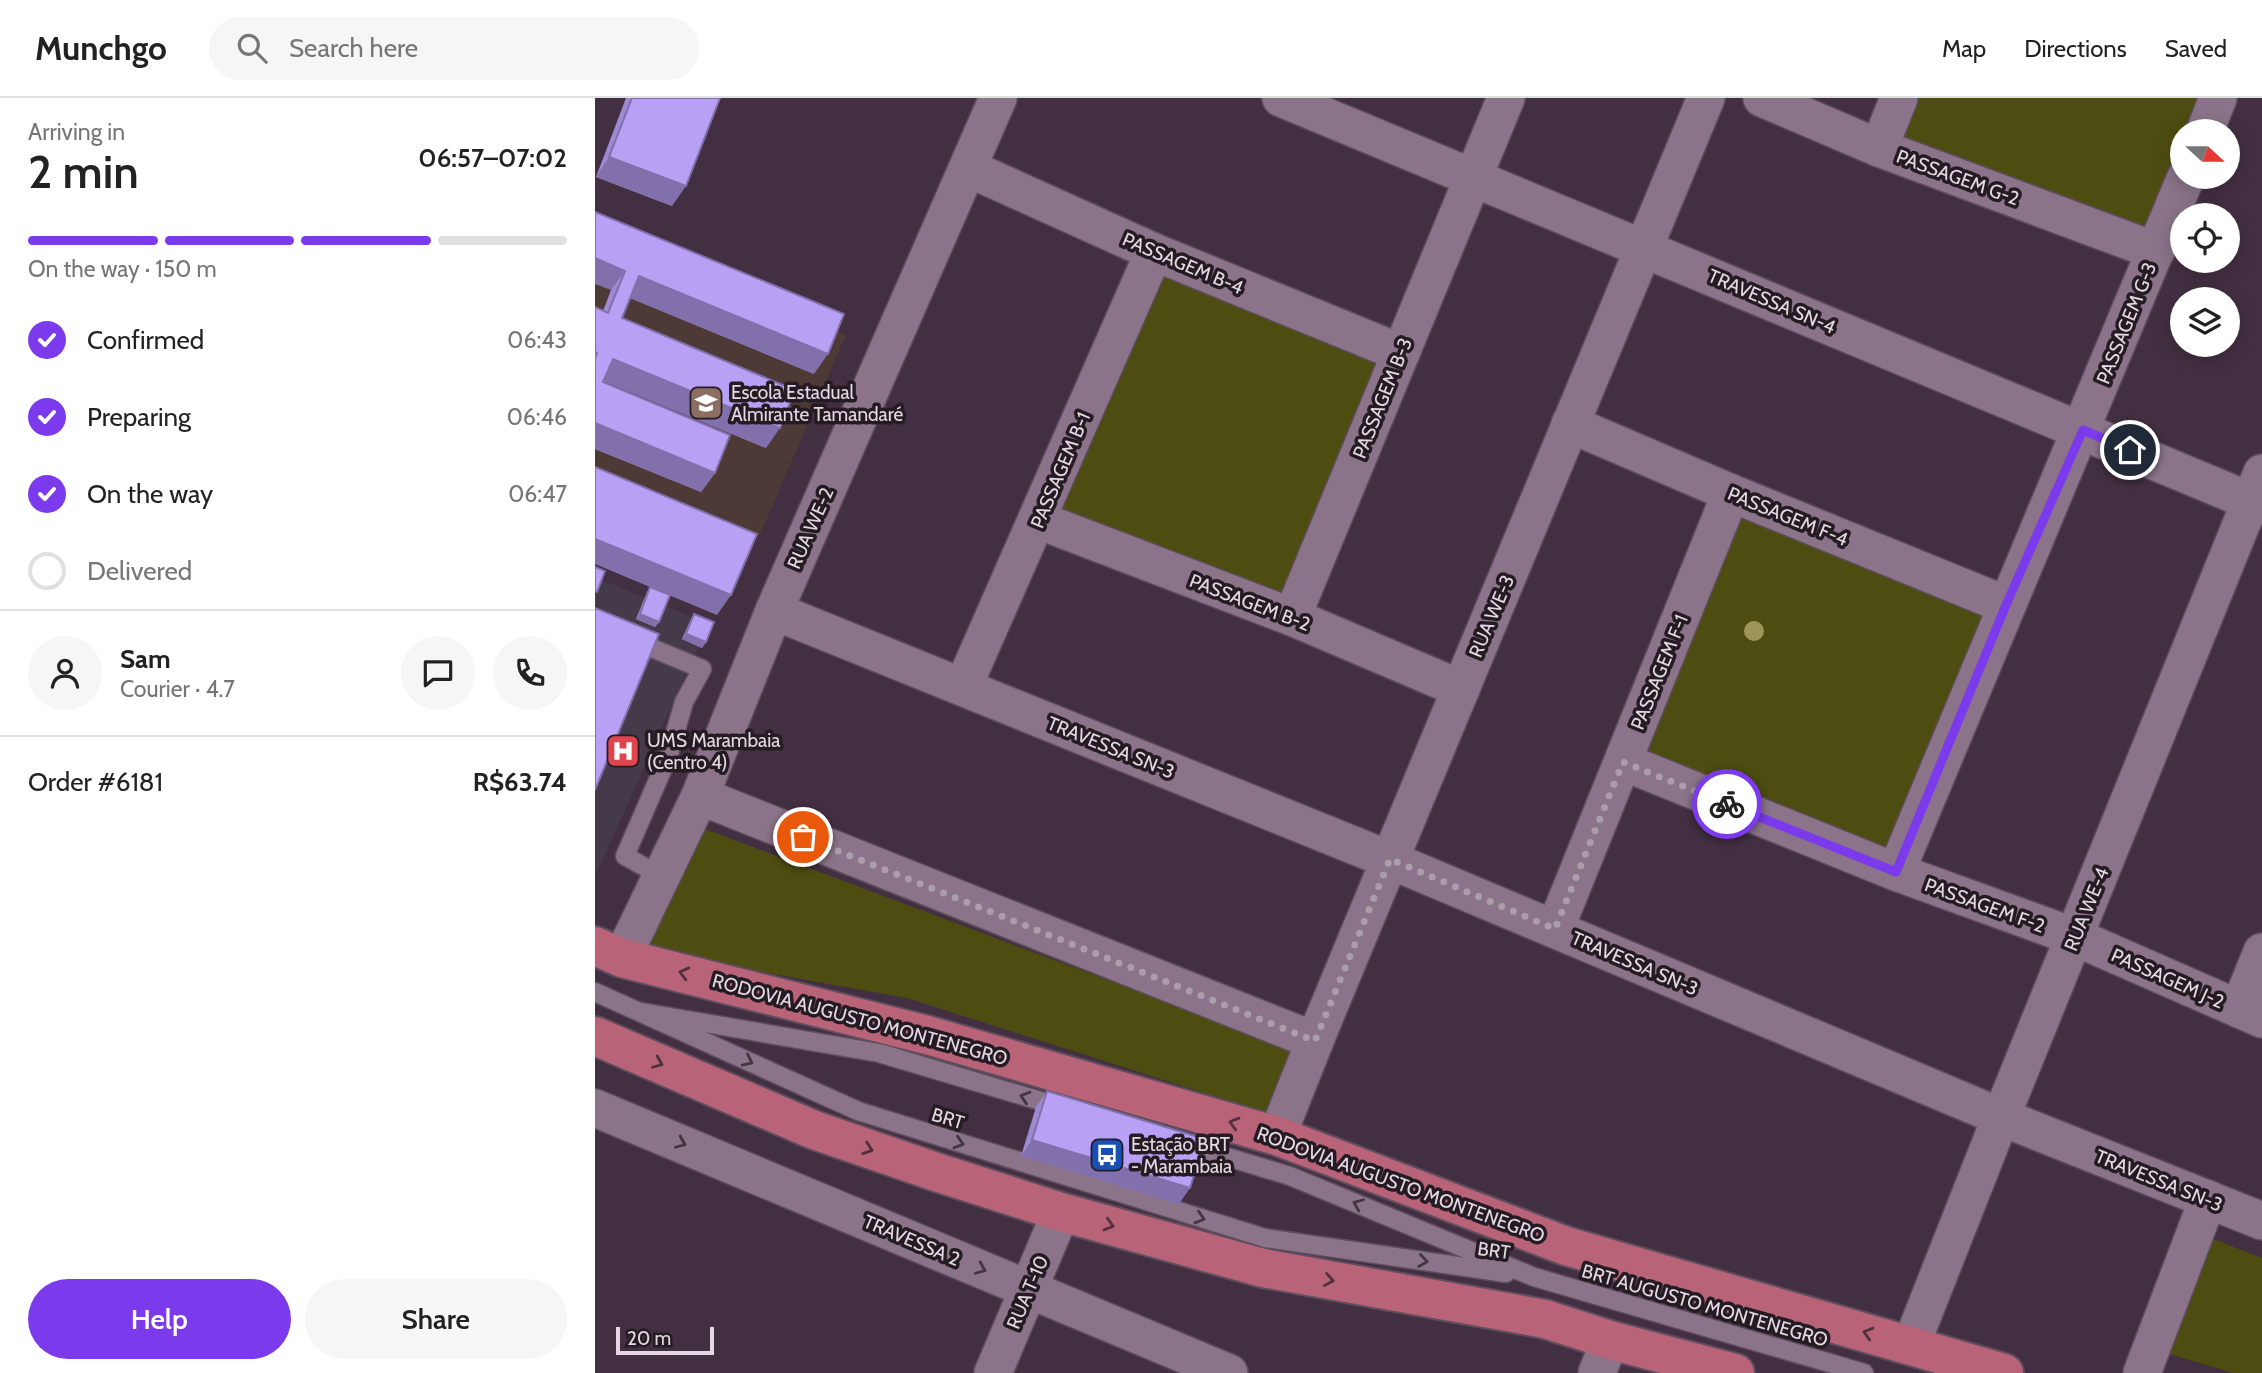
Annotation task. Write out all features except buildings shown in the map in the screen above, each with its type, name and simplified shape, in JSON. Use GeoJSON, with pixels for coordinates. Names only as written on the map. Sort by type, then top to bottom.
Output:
{"type":"FeatureCollection","features":[{"type":"Feature","properties":{"kind":"main road","name":"RODOVIA AUGUSTO MONTENEGRO"},"geometry":{"type":"LineString","coordinates":[[609,952],[927,1035],[1277,1136],[1566,1246],[2004,1373]]}},
{"type":"Feature","properties":{"kind":"main road"},"geometry":{"type":"LineString","coordinates":[[597,1044],[814,1130],[1061,1212],[1263,1268],[1545,1319],[1603,1357],[1735,1373]]}},
{"type":"Feature","properties":{"kind":"street","name":"RUA WE-2"},"geometry":{"type":"LineString","coordinates":[[609,952],[661,876],[700,796],[774,611],[997,98]]}},
{"type":"Feature","properties":{"kind":"street","name":"TRAVESSA SN-4"},"geometry":{"type":"LineString","coordinates":[[1281,98],[2083,430],[2258,493]]}},
{"type":"Feature","properties":{"kind":"street","name":"PASSAGEM B-3"},"geometry":{"type":"LineString","coordinates":[[1292,617],[1506,98]]}},
{"type":"Feature","properties":{"kind":"street","name":"RUA WE-3"},"geometry":{"type":"LineString","coordinates":[[1277,1136],[1706,98]]}},
{"type":"Feature","properties":{"kind":"street","name":"PASSAGEM G-2"},"geometry":{"type":"LineString","coordinates":[[1762,98],[1879,148],[2156,251]]}},
{"type":"Feature","properties":{"kind":"street"},"geometry":{"type":"LineString","coordinates":[[1879,148],[1899,98]]}},
{"type":"Feature","properties":{"kind":"street"},"geometry":{"type":"LineString","coordinates":[[2210,119],[2218,98]]}},
{"type":"Feature","properties":{"kind":"street","name":"PASSAGEM B-4"},"geometry":{"type":"LineString","coordinates":[[968,168],[1154,252],[1401,353]]}},
{"type":"Feature","properties":{"kind":"street","name":"PASSAGEM G-3"},"geometry":{"type":"LineString","coordinates":[[1896,872],[2006,605],[2083,430],[2181,189]]}},
{"type":"Feature","properties":{"kind":"street","name":"PASSAGEM B-1"},"geometry":{"type":"LineString","coordinates":[[963,687],[1154,252]]}},
{"type":"Feature","properties":{"kind":"street","name":"PASSAGEM F-4"},"geometry":{"type":"LineString","coordinates":[[1570,424],[2006,605]]}},
{"type":"Feature","properties":{"kind":"street","name":"PASSAGEM F-1"},"geometry":{"type":"LineString","coordinates":[[1555,929],[1731,493]]}},
{"type":"Feature","properties":{"kind":"street","name":"RUA WE-4"},"geometry":{"type":"LineString","coordinates":[[1911,1345],[2074,937],[2258,493]]}},
{"type":"Feature","properties":{"kind":"street","name":"PASSAGEM B-2"},"geometry":{"type":"LineString","coordinates":[[1038,520],[1292,617],[1461,689]]}},
{"type":"Feature","properties":{"kind":"street","name":"TRAVESSA SN-3"},"geometry":{"type":"LineString","coordinates":[[774,611],[1390,859],[2001,1117],[2262,1221]]}},
{"type":"Feature","properties":{"kind":"street","name":"PASSAGEM F-2"},"geometry":{"type":"LineString","coordinates":[[1623,762],[1896,872],[2074,937]]}},
{"type":"Feature","properties":{"kind":"street"},"geometry":{"type":"LineString","coordinates":[[700,796],[1315,1041]]}},
{"type":"Feature","properties":{"kind":"street","name":"PASSAGEM J-2"},"geometry":{"type":"LineString","coordinates":[[2074,937],[2250,1014]]}},
{"type":"Feature","properties":{"kind":"street"},"geometry":{"type":"LineString","coordinates":[[2250,1014],[2262,952]]}},
{"type":"Feature","properties":{"kind":"street","name":"TRAVESSA 2"},"geometry":{"type":"LineString","coordinates":[[595,1108],[1229,1373]]}},
{"type":"Feature","properties":{"kind":"street"},"geometry":{"type":"LineString","coordinates":[[2142,1373],[2208,1199]]}},
{"type":"Feature","properties":{"kind":"street","name":"RUA T-10"},"geometry":{"type":"LineString","coordinates":[[993,1373],[1061,1212]]}},
{"type":"Feature","properties":{"kind":"lane"},"geometry":{"type":"LineString","coordinates":[[595,624],[702,669],[684,702],[668,757],[625,856],[661,876]]}},
{"type":"Feature","properties":{"kind":"lane"},"geometry":{"type":"LineString","coordinates":[[595,992],[641,1012],[879,1053],[1078,1112]]}},
{"type":"Feature","properties":{"kind":"lane","name":"BRT"},"geometry":{"type":"LineString","coordinates":[[641,1012],[858,1111],[1265,1238],[1534,1277]]}},
{"type":"Feature","properties":{"kind":"lane","name":"BRT"},"geometry":{"type":"LineString","coordinates":[[1171,1140],[1290,1176],[1534,1277]]}},
{"type":"Feature","properties":{"kind":"lane","name":"BRT AUGUSTO MONTENEGRO"},"geometry":{"type":"LineString","coordinates":[[1534,1277],[1864,1373]]}},
{"type":"Feature","properties":{"kind":"shaded area"},"geometry":{"type":"Polygon","coordinates":[[[1899,98],[2218,98],[2210,119],[2170,119],[2170,189],[2178,189],[2173,203],[2170,203],[2170,211],[2156,251],[1879,148],[1899,98]]]}},
{"type":"Feature","properties":{"kind":"shaded area","name":"Escola Estadual Almirante Tamandaré"},"geometry":{"type":"Polygon","coordinates":[[[595,230],[846,335],[759,537],[595,471],[595,230]]]}},
{"type":"Feature","properties":{"kind":"shaded area"},"geometry":{"type":"Polygon","coordinates":[[[1154,252],[1401,353],[1292,617],[1038,520],[1154,252]]]}},
{"type":"Feature","properties":{"kind":"shaded area"},"geometry":{"type":"Polygon","coordinates":[[[1731,493],[2006,605],[1896,872],[1624,762],[1731,493]]]}},
{"type":"Feature","properties":{"kind":"shaded area","name":"UMS Marambaia (Centro 4)"},"geometry":{"type":"Polygon","coordinates":[[[595,577],[708,624],[595,877],[595,577]]]}},
{"type":"Feature","properties":{"kind":"shaded area"},"geometry":{"type":"Polygon","coordinates":[[[697,826],[1294,1050],[1270,1114],[907,998],[683,958],[645,944],[697,826]]]}},
{"type":"Feature","properties":{"kind":"shaded area"},"geometry":{"type":"Polygon","coordinates":[[[2200,1234],[2262,1258],[2262,1373],[2233,1373],[2159,1351],[2200,1234]]]}},
{"type":"Feature","properties":{"kind":"way so far"},"geometry":{"type":"LineString","coordinates":[[803,837],[1315,1041],[1390,859],[1555,929],[1623,762],[1727,804]]}},
{"type":"Feature","properties":{"kind":"place","name":"Escola Estadual Almirante Tamandaré"},"geometry":{"type":"Point","coordinates":[706,403]}},
{"type":"Feature","properties":{"kind":"place","name":"UMS Marambaia (Centro 4)"},"geometry":{"type":"Point","coordinates":[623,751]}},
{"type":"Feature","properties":{"kind":"place","name":"Estação BRT - Marambaia"},"geometry":{"type":"Point","coordinates":[1107,1155]}},
{"type":"Feature","properties":{"kind":"route"},"geometry":{"type":"LineString","coordinates":[[1727,804],[1896,872],[2006,605],[2083,430],[2130,450]]}}]}
